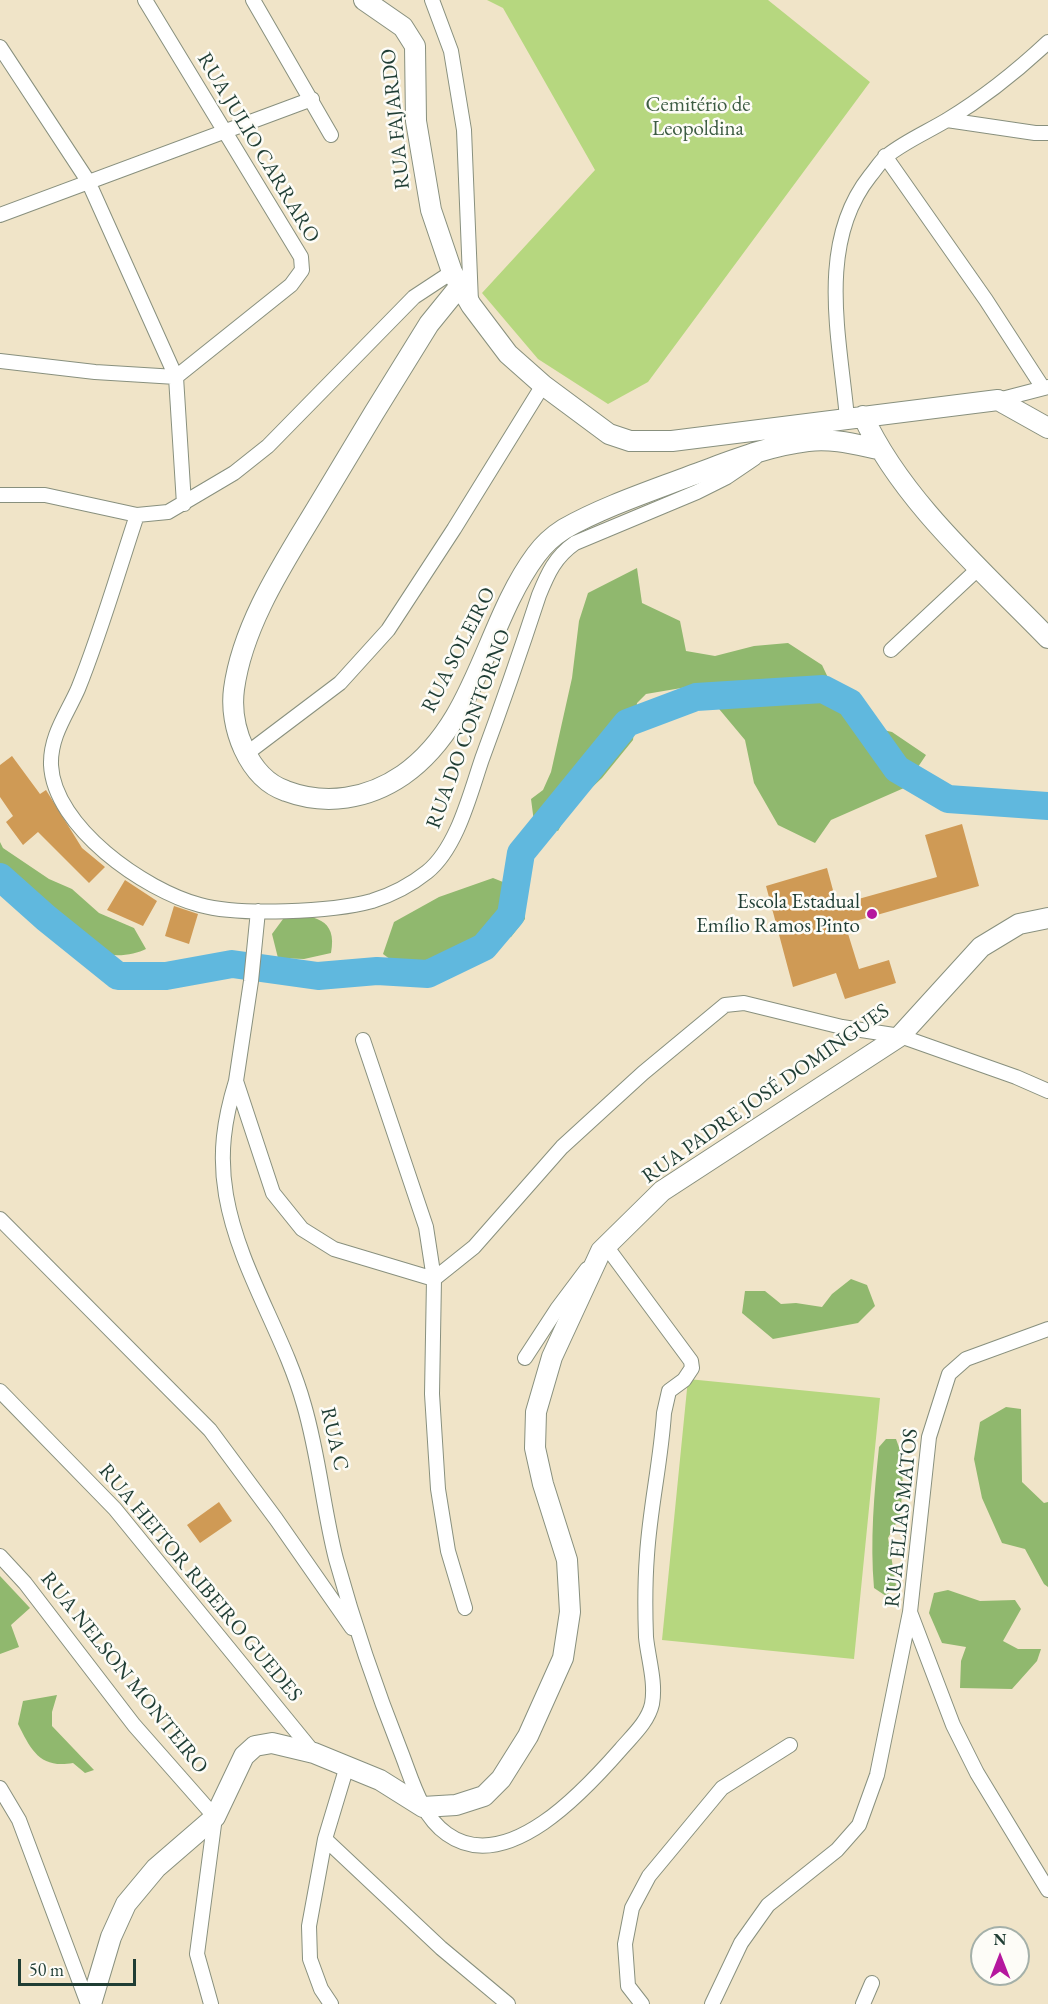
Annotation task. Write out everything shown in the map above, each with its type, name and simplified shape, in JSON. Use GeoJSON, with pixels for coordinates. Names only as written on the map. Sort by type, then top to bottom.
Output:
{"type":"FeatureCollection","features":[{"type":"Feature","properties":{"kind":"street","name":"RUA JULIO CARRARO"},"geometry":{"type":"LineString","coordinates":[[145,0],[301,257],[302,270],[291,285],[176,376]]}},
{"type":"Feature","properties":{"kind":"street"},"geometry":{"type":"LineString","coordinates":[[253,0],[331,135]]}},
{"type":"Feature","properties":{"kind":"street","name":"RUA FAJARDO"},"geometry":{"type":"LineString","coordinates":[[364,0],[403,27],[415,46],[420,150],[431,210],[456,280],[471,305],[508,354],[543,385],[609,434],[630,441],[672,441],[998,399]]}},
{"type":"Feature","properties":{"kind":"street"},"geometry":{"type":"LineString","coordinates":[[432,0],[451,51],[464,130],[471,305]]}},
{"type":"Feature","properties":{"kind":"street"},"geometry":{"type":"LineString","coordinates":[[1048,42],[994,87],[947,120],[885,156],[860,189],[846,217],[839,240],[836,293],[855,417],[911,493],[1048,638]]}},
{"type":"Feature","properties":{"kind":"street"},"geometry":{"type":"LineString","coordinates":[[0,47],[88,181],[176,376],[184,504]]}},
{"type":"Feature","properties":{"kind":"street"},"geometry":{"type":"LineString","coordinates":[[0,215],[88,181],[226,133],[312,99]]}},
{"type":"Feature","properties":{"kind":"street"},"geometry":{"type":"LineString","coordinates":[[947,120],[1048,133]]}},
{"type":"Feature","properties":{"kind":"street"},"geometry":{"type":"LineString","coordinates":[[885,156],[1046,388],[998,399]]}},
{"type":"Feature","properties":{"kind":"street"},"geometry":{"type":"LineString","coordinates":[[0,495],[45,495],[137,514],[168,512],[234,472],[268,446],[414,297],[456,280]]}},
{"type":"Feature","properties":{"kind":"street","name":"RUA SOLEIRO"},"geometry":{"type":"LineString","coordinates":[[456,280],[269,589],[243,653],[234,690],[235,718],[246,754],[258,773],[282,790],[311,798],[345,799],[374,791],[403,775],[422,759],[459,712],[513,594],[534,557],[548,540],[565,529],[643,493],[772,446],[832,439],[878,449]]}},
{"type":"Feature","properties":{"kind":"street"},"geometry":{"type":"LineString","coordinates":[[0,361],[95,372],[176,376]]}},
{"type":"Feature","properties":{"kind":"street"},"geometry":{"type":"LineString","coordinates":[[246,754],[340,683],[387,630],[454,529],[543,385]]}},
{"type":"Feature","properties":{"kind":"street"},"geometry":{"type":"LineString","coordinates":[[998,399],[1048,428]]}},
{"type":"Feature","properties":{"kind":"street","name":"RUA DO CONTORNO"},"geometry":{"type":"LineString","coordinates":[[137,514],[78,689],[52,741],[51,766],[56,788],[68,811],[93,841],[138,876],[165,892],[201,906],[258,911],[319,909],[373,901],[402,888],[428,871],[455,835],[539,595],[552,565],[561,553],[575,543],[728,477],[772,446]]}},
{"type":"Feature","properties":{"kind":"street"},"geometry":{"type":"LineString","coordinates":[[891,650],[980,567]]}},
{"type":"Feature","properties":{"kind":"street","name":"RUA C"},"geometry":{"type":"LineString","coordinates":[[258,911],[251,981],[236,1081],[225,1116],[221,1150],[226,1195],[242,1253],[286,1353],[304,1404],[319,1467],[335,1556],[360,1640],[423,1807]]}},
{"type":"Feature","properties":{"kind":"street","name":"RUA PADRE JOSÉ DOMINGUES"},"geometry":{"type":"LineString","coordinates":[[423,1807],[456,1805],[484,1796],[501,1779],[528,1736],[563,1658],[570,1612],[567,1560],[543,1484],[535,1448],[536,1412],[552,1357],[604,1249],[662,1191],[900,1036],[981,947],[1019,924],[1048,918]]}},
{"type":"Feature","properties":{"kind":"street"},"geometry":{"type":"LineString","coordinates":[[434,1279],[474,1247],[570,1140],[643,1073],[725,1005],[744,1003],[842,1027],[900,1036],[1016,1077],[1048,1091]]}},
{"type":"Feature","properties":{"kind":"street"},"geometry":{"type":"LineString","coordinates":[[363,1040],[426,1227],[434,1279],[432,1394],[438,1489],[448,1551],[465,1608]]}},
{"type":"Feature","properties":{"kind":"street"},"geometry":{"type":"LineString","coordinates":[[236,1081],[273,1193],[302,1229],[334,1249],[434,1279]]}},
{"type":"Feature","properties":{"kind":"street"},"geometry":{"type":"LineString","coordinates":[[0,1219],[210,1431],[276,1519],[360,1640]]}},
{"type":"Feature","properties":{"kind":"street"},"geometry":{"type":"LineString","coordinates":[[211,2004],[197,1954],[215,1817],[244,1756],[255,1746],[272,1743],[314,1753],[380,1780],[423,1807],[447,1834],[475,1845],[504,1843],[552,1818],[588,1787],[644,1722],[652,1706],[646,1636],[647,1555],[664,1413],[669,1391],[684,1380],[692,1368],[691,1361],[604,1249],[557,1309],[525,1358]]}},
{"type":"Feature","properties":{"kind":"street","name":"RUA ELIAS MATOS"},"geometry":{"type":"LineString","coordinates":[[1048,1329],[966,1359],[949,1374],[929,1437],[910,1612],[953,1725],[977,1773],[1048,1890]]}},
{"type":"Feature","properties":{"kind":"street","name":"RUA HEITOR RIBEIRO GUEDES"},"geometry":{"type":"LineString","coordinates":[[0,1391],[116,1509],[314,1753]]}},
{"type":"Feature","properties":{"kind":"street","name":"RUA NELSON MONTEIRO"},"geometry":{"type":"LineString","coordinates":[[0,1556],[25,1583],[134,1725],[215,1817]]}},
{"type":"Feature","properties":{"kind":"street"},"geometry":{"type":"LineString","coordinates":[[711,2004],[741,1943],[768,1905],[837,1850],[859,1825],[877,1775],[910,1612]]}},
{"type":"Feature","properties":{"kind":"street"},"geometry":{"type":"LineString","coordinates":[[642,2004],[628,1986],[626,1944],[632,1908],[649,1876],[722,1788],[790,1744]]}},
{"type":"Feature","properties":{"kind":"street"},"geometry":{"type":"LineString","coordinates":[[331,2004],[321,1989],[310,1959],[309,1926],[325,1839],[346,1766]]}},
{"type":"Feature","properties":{"kind":"street"},"geometry":{"type":"LineString","coordinates":[[0,1788],[19,1820],[90,2004]]}},
{"type":"Feature","properties":{"kind":"street"},"geometry":{"type":"LineString","coordinates":[[90,2004],[111,1937],[126,1904],[156,1868],[215,1817]]}},
{"type":"Feature","properties":{"kind":"street"},"geometry":{"type":"LineString","coordinates":[[325,1839],[441,1948],[508,2004]]}},
{"type":"Feature","properties":{"kind":"street"},"geometry":{"type":"LineString","coordinates":[[863,2004],[872,1983]]}},
{"type":"Feature","properties":{"kind":"green space","name":"Cemitério de Leopoldina"},"geometry":{"type":"Polygon","coordinates":[[[487,0],[768,0],[870,82],[648,382],[608,404],[538,359],[482,293],[595,170],[503,8],[487,0]]]}},
{"type":"Feature","properties":{"kind":"green space"},"geometry":{"type":"Polygon","coordinates":[[[637,568],[642,603],[680,621],[686,651],[715,656],[754,646],[788,643],[822,665],[849,722],[892,732],[926,755],[904,788],[831,820],[815,843],[778,825],[754,783],[745,740],[699,685],[646,694],[637,703],[633,740],[602,778],[570,808],[558,831],[534,822],[531,799],[543,790],[551,772],[572,678],[579,621],[588,593],[637,568]]]}},
{"type":"Feature","properties":{"kind":"green space"},"geometry":{"type":"Polygon","coordinates":[[[0,842],[3,848],[49,879],[72,889],[99,913],[134,928],[146,949],[136,953],[111,955],[101,952],[75,935],[0,867],[0,842]]]}},
{"type":"Feature","properties":{"kind":"green space"},"geometry":{"type":"Polygon","coordinates":[[[493,878],[523,890],[525,919],[511,937],[473,945],[419,963],[398,965],[383,954],[394,922],[439,897],[493,878]]]}},
{"type":"Feature","properties":{"kind":"green space"},"geometry":{"type":"Polygon","coordinates":[[[286,915],[314,918],[327,926],[331,932],[331,953],[304,959],[278,958],[272,934],[286,915]]]}},
{"type":"Feature","properties":{"kind":"green space"},"geometry":{"type":"Polygon","coordinates":[[[851,1279],[867,1285],[875,1306],[858,1323],[773,1339],[742,1313],[745,1291],[765,1291],[781,1304],[796,1303],[822,1307],[832,1294],[851,1279]]]}},
{"type":"Feature","properties":{"kind":"green space"},"geometry":{"type":"Polygon","coordinates":[[[688,1379],[880,1398],[854,1659],[662,1640],[688,1379]]]}},
{"type":"Feature","properties":{"kind":"green space"},"geometry":{"type":"Polygon","coordinates":[[[1006,1407],[1021,1409],[1022,1482],[1044,1503],[1048,1502],[1048,1587],[1044,1584],[1025,1549],[1002,1543],[982,1498],[974,1459],[980,1422],[1006,1407]]]}},
{"type":"Feature","properties":{"kind":"green space"},"geometry":{"type":"Polygon","coordinates":[[[886,1439],[896,1439],[900,1450],[903,1484],[900,1516],[888,1538],[896,1585],[886,1596],[874,1588],[872,1553],[879,1447],[886,1439]]]}},
{"type":"Feature","properties":{"kind":"green space"},"geometry":{"type":"Polygon","coordinates":[[[0,1576],[30,1608],[11,1625],[19,1647],[0,1654],[0,1576]]]}},
{"type":"Feature","properties":{"kind":"green space"},"geometry":{"type":"Polygon","coordinates":[[[948,1590],[980,1601],[1015,1600],[1021,1609],[1003,1641],[1018,1649],[1041,1649],[1037,1661],[1012,1689],[960,1688],[961,1661],[966,1647],[942,1643],[929,1613],[934,1593],[948,1590]]]}},
{"type":"Feature","properties":{"kind":"green space"},"geometry":{"type":"Polygon","coordinates":[[[57,1695],[52,1712],[52,1726],[94,1770],[85,1773],[73,1763],[52,1763],[38,1756],[27,1742],[18,1724],[23,1701],[57,1695]]]}},
{"type":"Feature","properties":{"kind":"building"},"geometry":{"type":"Polygon","coordinates":[[[12,756],[40,794],[46,790],[82,848],[105,867],[89,883],[38,832],[23,845],[6,822],[13,816],[0,797],[0,765],[12,756]]]}},
{"type":"Feature","properties":{"kind":"building"},"geometry":{"type":"Polygon","coordinates":[[[962,824],[979,886],[845,924],[859,969],[889,960],[896,983],[845,999],[836,973],[793,987],[766,886],[827,868],[837,905],[937,877],[925,835],[962,824]]]}},
{"type":"Feature","properties":{"kind":"building"},"geometry":{"type":"Polygon","coordinates":[[[125,880],[157,901],[143,926],[107,910],[125,880]]]}},
{"type":"Feature","properties":{"kind":"building"},"geometry":{"type":"Polygon","coordinates":[[[174,906],[198,914],[189,944],[165,936],[174,906]]]}},
{"type":"Feature","properties":{"kind":"building"},"geometry":{"type":"Polygon","coordinates":[[[219,1502],[232,1521],[200,1543],[187,1525],[219,1502]]]}},
{"type":"Feature","properties":{"kind":"waterway"},"geometry":{"type":"LineString","coordinates":[[0,877],[46,918],[118,976],[166,976],[232,964],[318,976],[377,971],[428,974],[484,947],[511,915],[521,853],[627,723],[696,697],[823,689],[850,703],[897,769],[948,799],[1048,806]]}},
{"type":"Feature","properties":{"kind":"place","name":"Escola Estadual Emílio Ramos Pinto"},"geometry":{"type":"Point","coordinates":[872,914]}}]}
